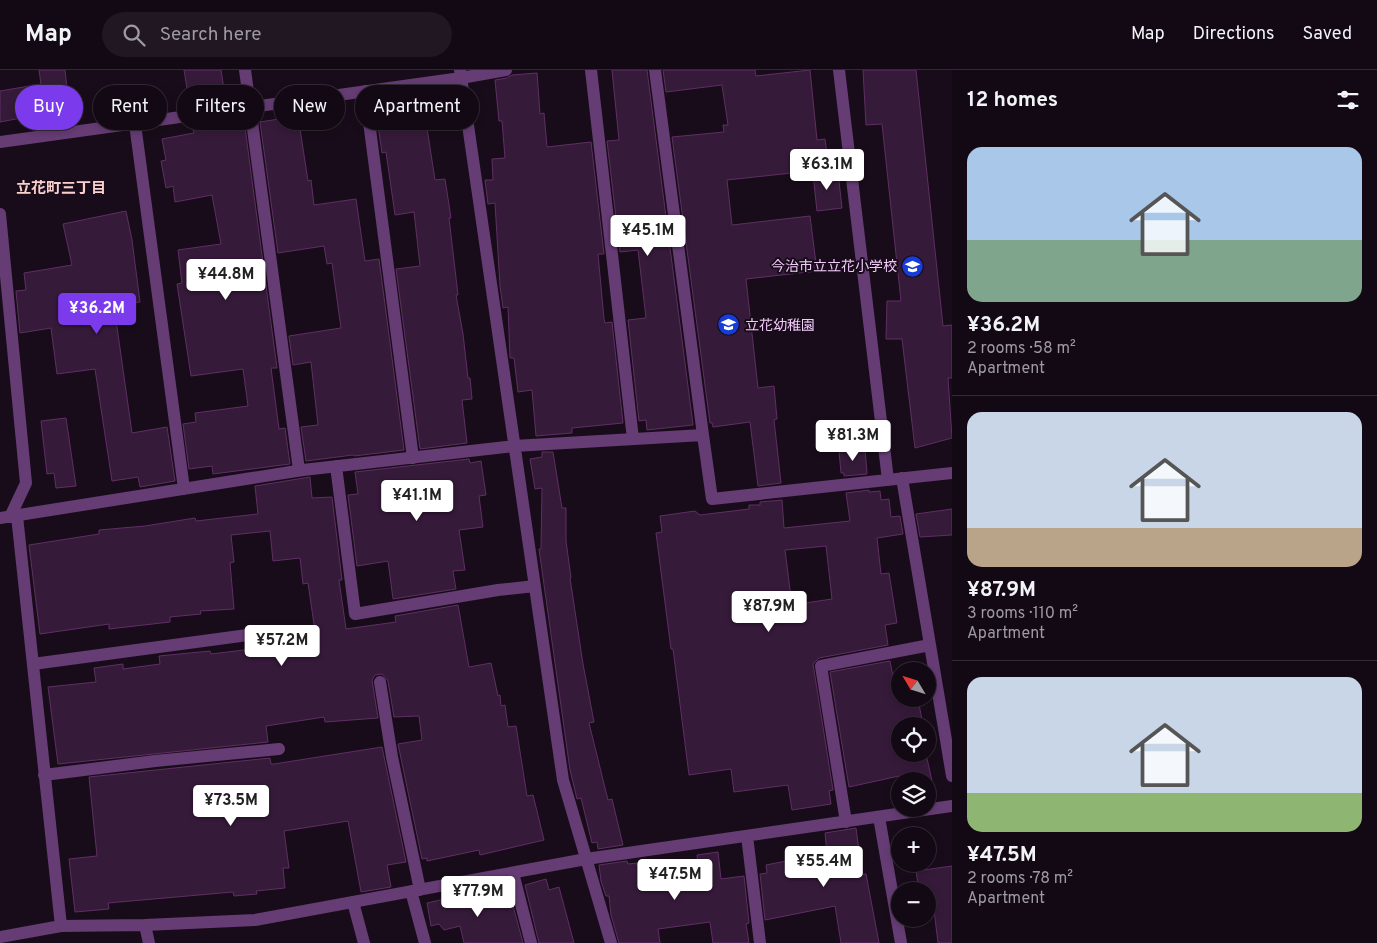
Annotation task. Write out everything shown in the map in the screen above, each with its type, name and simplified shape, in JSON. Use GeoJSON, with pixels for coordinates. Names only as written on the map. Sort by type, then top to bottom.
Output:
{"type":"FeatureCollection","features":[{"type":"Feature","properties":{"kind":"street"},"geometry":{"type":"LineString","coordinates":[[245,70],[247,85]]}},
{"type":"Feature","properties":{"kind":"street"},"geometry":{"type":"LineString","coordinates":[[399,85],[460,74],[506,70]]}},
{"type":"Feature","properties":{"kind":"street"},"geometry":{"type":"LineString","coordinates":[[590,70],[633,439]]}},
{"type":"Feature","properties":{"kind":"street"},"geometry":{"type":"LineString","coordinates":[[655,70],[712,499],[952,473]]}},
{"type":"Feature","properties":{"kind":"street"},"geometry":{"type":"LineString","coordinates":[[839,70],[888,480]]}},
{"type":"Feature","properties":{"kind":"street"},"geometry":{"type":"LineString","coordinates":[[460,74],[564,780],[611,943]]}},
{"type":"Feature","properties":{"kind":"street"},"geometry":{"type":"LineString","coordinates":[[264,105],[355,92]]}},
{"type":"Feature","properties":{"kind":"street"},"geometry":{"type":"LineString","coordinates":[[0,142],[93,130]]}},
{"type":"Feature","properties":{"kind":"street"},"geometry":{"type":"LineString","coordinates":[[136,130],[184,489]]}},
{"type":"Feature","properties":{"kind":"street"},"geometry":{"type":"LineString","coordinates":[[254,130],[299,470]]}},
{"type":"Feature","properties":{"kind":"street"},"geometry":{"type":"LineString","coordinates":[[370,130],[414,458]]}},
{"type":"Feature","properties":{"kind":"street"},"geometry":{"type":"LineString","coordinates":[[0,214],[26,483],[9,517],[32,664],[61,926]]}},
{"type":"Feature","properties":{"kind":"street"},"geometry":{"type":"LineString","coordinates":[[9,517],[299,470],[514,446],[702,435]]}},
{"type":"Feature","properties":{"kind":"street"},"geometry":{"type":"LineString","coordinates":[[336,466],[355,614],[498,590],[535,586]]}},
{"type":"Feature","properties":{"kind":"street"},"geometry":{"type":"LineString","coordinates":[[902,478],[930,645],[946,703],[952,776]]}},
{"type":"Feature","properties":{"kind":"street"},"geometry":{"type":"LineString","coordinates":[[32,664],[270,632]]}},
{"type":"Feature","properties":{"kind":"street"},"geometry":{"type":"LineString","coordinates":[[846,822],[821,666],[930,645]]}},
{"type":"Feature","properties":{"kind":"street"},"geometry":{"type":"LineString","coordinates":[[380,682],[425,943]]}},
{"type":"Feature","properties":{"kind":"street"},"geometry":{"type":"LineString","coordinates":[[44,775],[154,761],[279,749]]}},
{"type":"Feature","properties":{"kind":"street"},"geometry":{"type":"LineString","coordinates":[[0,936],[61,926],[145,925],[255,920],[586,860],[952,806]]}},
{"type":"Feature","properties":{"kind":"street"},"geometry":{"type":"LineString","coordinates":[[878,817],[901,943]]}},
{"type":"Feature","properties":{"kind":"street"},"geometry":{"type":"LineString","coordinates":[[747,836],[760,943]]}},
{"type":"Feature","properties":{"kind":"street"},"geometry":{"type":"LineString","coordinates":[[513,873],[532,943]]}},
{"type":"Feature","properties":{"kind":"street"},"geometry":{"type":"LineString","coordinates":[[353,902],[364,943]]}},
{"type":"Feature","properties":{"kind":"street"},"geometry":{"type":"LineString","coordinates":[[145,925],[149,943]]}},
{"type":"Feature","properties":{"kind":"building"},"geometry":{"type":"Polygon","coordinates":[[[39,70],[65,70],[67,85],[35,85],[41,84],[39,70]]]}},
{"type":"Feature","properties":{"kind":"building"},"geometry":{"type":"Polygon","coordinates":[[[184,70],[221,70],[223,85],[186,85],[184,70]]]}},
{"type":"Feature","properties":{"kind":"building"},"geometry":{"type":"Polygon","coordinates":[[[612,70],[647,70],[693,425],[647,430],[646,420],[639,421],[628,320],[646,318],[638,250],[620,252],[607,141],[619,140],[612,70]]]}},
{"type":"Feature","properties":{"kind":"building"},"geometry":{"type":"Polygon","coordinates":[[[663,70],[755,70],[756,76],[810,70],[817,140],[825,139],[829,169],[727,180],[732,225],[810,216],[817,271],[746,279],[758,388],[774,386],[777,419],[774,420],[781,483],[758,486],[750,422],[713,427],[712,423],[710,423],[672,137],[724,132],[723,125],[728,125],[722,85],[666,92],[663,70]]]}},
{"type":"Feature","properties":{"kind":"building"},"geometry":{"type":"Polygon","coordinates":[[[863,70],[916,70],[943,326],[952,325],[952,378],[948,378],[952,438],[915,448],[902,339],[886,339],[887,301],[901,301],[882,124],[866,125],[863,70]]]}},
{"type":"Feature","properties":{"kind":"building"},"geometry":{"type":"Polygon","coordinates":[[[537,73],[540,114],[544,113],[547,147],[591,142],[604,254],[598,254],[604,319],[605,323],[612,322],[623,423],[572,428],[572,433],[536,436],[532,390],[518,392],[514,358],[510,358],[508,307],[503,308],[500,286],[495,203],[488,204],[485,180],[493,180],[492,159],[505,158],[502,121],[499,121],[495,80],[512,75],[537,73]]]}},
{"type":"Feature","properties":{"kind":"building"},"geometry":{"type":"Polygon","coordinates":[[[15,88],[15,119],[0,122],[0,91],[15,88]]]}},
{"type":"Feature","properties":{"kind":"building"},"geometry":{"type":"Polygon","coordinates":[[[274,120],[274,130],[300,130],[308,181],[311,180],[314,205],[356,199],[365,261],[379,259],[404,450],[306,461],[301,427],[318,425],[311,362],[293,365],[289,336],[341,328],[332,263],[327,264],[324,246],[278,253],[261,130],[264,130],[264,121],[274,120]]]}},
{"type":"Feature","properties":{"kind":"building"},"geometry":{"type":"Polygon","coordinates":[[[193,130],[245,130],[277,368],[271,368],[279,429],[285,428],[290,464],[213,474],[212,466],[189,469],[183,424],[196,422],[195,413],[248,406],[243,369],[191,376],[177,284],[182,283],[178,250],[221,244],[212,195],[175,202],[173,186],[166,188],[161,161],[166,160],[162,139],[194,133],[193,130]]]}},
{"type":"Feature","properties":{"kind":"building"},"geometry":{"type":"Polygon","coordinates":[[[379,130],[427,130],[435,180],[445,179],[451,218],[449,218],[458,295],[456,295],[472,399],[462,400],[467,443],[420,449],[396,269],[420,266],[414,212],[395,215],[386,152],[382,153],[379,130]]]}},
{"type":"Feature","properties":{"kind":"building"},"geometry":{"type":"Polygon","coordinates":[[[838,172],[842,208],[817,211],[813,174],[838,172]]]}},
{"type":"Feature","properties":{"kind":"building"},"geometry":{"type":"Polygon","coordinates":[[[126,211],[132,240],[140,302],[114,306],[132,433],[167,427],[175,481],[140,487],[138,477],[112,481],[95,369],[57,374],[51,328],[20,333],[16,291],[26,290],[24,273],[72,265],[63,224],[126,211]]]}},
{"type":"Feature","properties":{"kind":"building"},"geometry":{"type":"Polygon","coordinates":[[[66,418],[76,486],[56,488],[54,473],[47,474],[41,421],[66,418]]]}},
{"type":"Feature","properties":{"kind":"building"},"geometry":{"type":"Polygon","coordinates":[[[865,448],[867,474],[844,476],[844,473],[841,473],[839,451],[865,448]]]}},
{"type":"Feature","properties":{"kind":"building"},"geometry":{"type":"Polygon","coordinates":[[[542,452],[553,452],[562,508],[566,508],[566,541],[570,578],[594,722],[589,723],[608,800],[612,799],[623,845],[598,849],[597,842],[592,843],[581,798],[577,799],[570,770],[539,549],[541,549],[542,488],[535,489],[530,459],[542,457],[542,452]]]}},
{"type":"Feature","properties":{"kind":"building"},"geometry":{"type":"Polygon","coordinates":[[[469,459],[470,463],[481,461],[486,495],[479,496],[483,527],[459,530],[465,570],[453,571],[456,589],[393,599],[388,561],[357,566],[348,495],[358,494],[355,472],[469,459]]]}},
{"type":"Feature","properties":{"kind":"building"},"geometry":{"type":"Polygon","coordinates":[[[310,477],[312,498],[332,497],[342,580],[339,580],[346,629],[396,622],[395,616],[458,605],[469,667],[491,663],[498,696],[500,695],[501,706],[505,705],[508,727],[516,726],[527,796],[533,795],[544,840],[480,855],[479,850],[427,861],[427,858],[422,859],[398,744],[422,740],[419,716],[394,717],[388,681],[382,674],[375,675],[372,680],[378,718],[325,722],[324,717],[266,726],[268,742],[58,764],[48,687],[96,682],[94,668],[123,664],[123,669],[160,664],[159,656],[210,651],[211,654],[269,647],[268,643],[311,638],[310,632],[315,631],[308,583],[303,584],[300,558],[273,561],[270,531],[231,535],[234,562],[230,563],[234,609],[200,611],[201,614],[170,617],[170,622],[109,629],[109,624],[40,634],[29,545],[99,534],[99,530],[145,526],[195,518],[196,521],[258,514],[255,486],[310,477]]]}},
{"type":"Feature","properties":{"kind":"building"},"geometry":{"type":"Polygon","coordinates":[[[869,490],[869,492],[880,491],[881,500],[889,499],[891,517],[900,516],[903,534],[877,538],[881,574],[889,573],[897,623],[885,625],[888,645],[819,658],[813,664],[833,790],[829,791],[831,804],[792,810],[788,785],[734,792],[731,769],[689,775],[656,533],[662,532],[660,516],[695,511],[700,515],[749,509],[749,505],[760,505],[760,502],[782,500],[784,528],[850,521],[846,493],[869,490]],[[826,546],[785,550],[792,605],[832,599],[826,546]]]}},
{"type":"Feature","properties":{"kind":"building"},"geometry":{"type":"Polygon","coordinates":[[[952,509],[952,535],[920,537],[916,514],[952,509]]]}},
{"type":"Feature","properties":{"kind":"building"},"geometry":{"type":"Polygon","coordinates":[[[890,661],[891,708],[920,708],[921,717],[891,717],[891,762],[928,762],[930,772],[891,772],[891,778],[849,787],[830,672],[890,661]]]}},
{"type":"Feature","properties":{"kind":"building"},"geometry":{"type":"Polygon","coordinates":[[[382,747],[406,862],[387,865],[391,887],[361,892],[348,821],[284,831],[289,868],[283,868],[285,888],[256,891],[257,894],[234,896],[233,892],[108,903],[109,909],[75,912],[69,859],[97,856],[89,777],[270,758],[271,764],[274,764],[382,747]]]}},
{"type":"Feature","properties":{"kind":"building"},"geometry":{"type":"Polygon","coordinates":[[[856,828],[862,874],[866,874],[879,943],[841,943],[835,906],[765,920],[760,874],[767,873],[766,865],[827,853],[825,833],[856,828]]]}},
{"type":"Feature","properties":{"kind":"building"},"geometry":{"type":"Polygon","coordinates":[[[718,852],[721,879],[744,876],[749,923],[746,924],[749,943],[713,943],[710,922],[658,929],[660,943],[619,943],[611,915],[609,896],[606,896],[601,881],[599,865],[627,861],[628,864],[637,863],[637,865],[659,862],[662,880],[699,875],[697,855],[718,852]]]}},
{"type":"Feature","properties":{"kind":"building"},"geometry":{"type":"Polygon","coordinates":[[[952,866],[952,943],[938,943],[936,882],[918,882],[916,872],[936,872],[936,868],[952,866]]]}},
{"type":"Feature","properties":{"kind":"building"},"geometry":{"type":"Polygon","coordinates":[[[546,879],[549,890],[559,887],[574,943],[539,943],[525,885],[546,879]]]}},
{"type":"Feature","properties":{"kind":"building"},"geometry":{"type":"Polygon","coordinates":[[[509,891],[523,943],[464,943],[460,926],[444,930],[439,924],[431,926],[427,903],[471,893],[472,900],[509,891]]]}},
{"type":"Feature","properties":{"kind":"place","name":"今治市立立花小学校"},"geometry":{"type":"Point","coordinates":[913,266]}},
{"type":"Feature","properties":{"kind":"place","name":"立花幼稚園"},"geometry":{"type":"Point","coordinates":[729,325]}},
{"type":"Feature","properties":{"kind":"district","name":"立花町三丁目"},"geometry":{"type":"Point","coordinates":[61,188]}}]}
